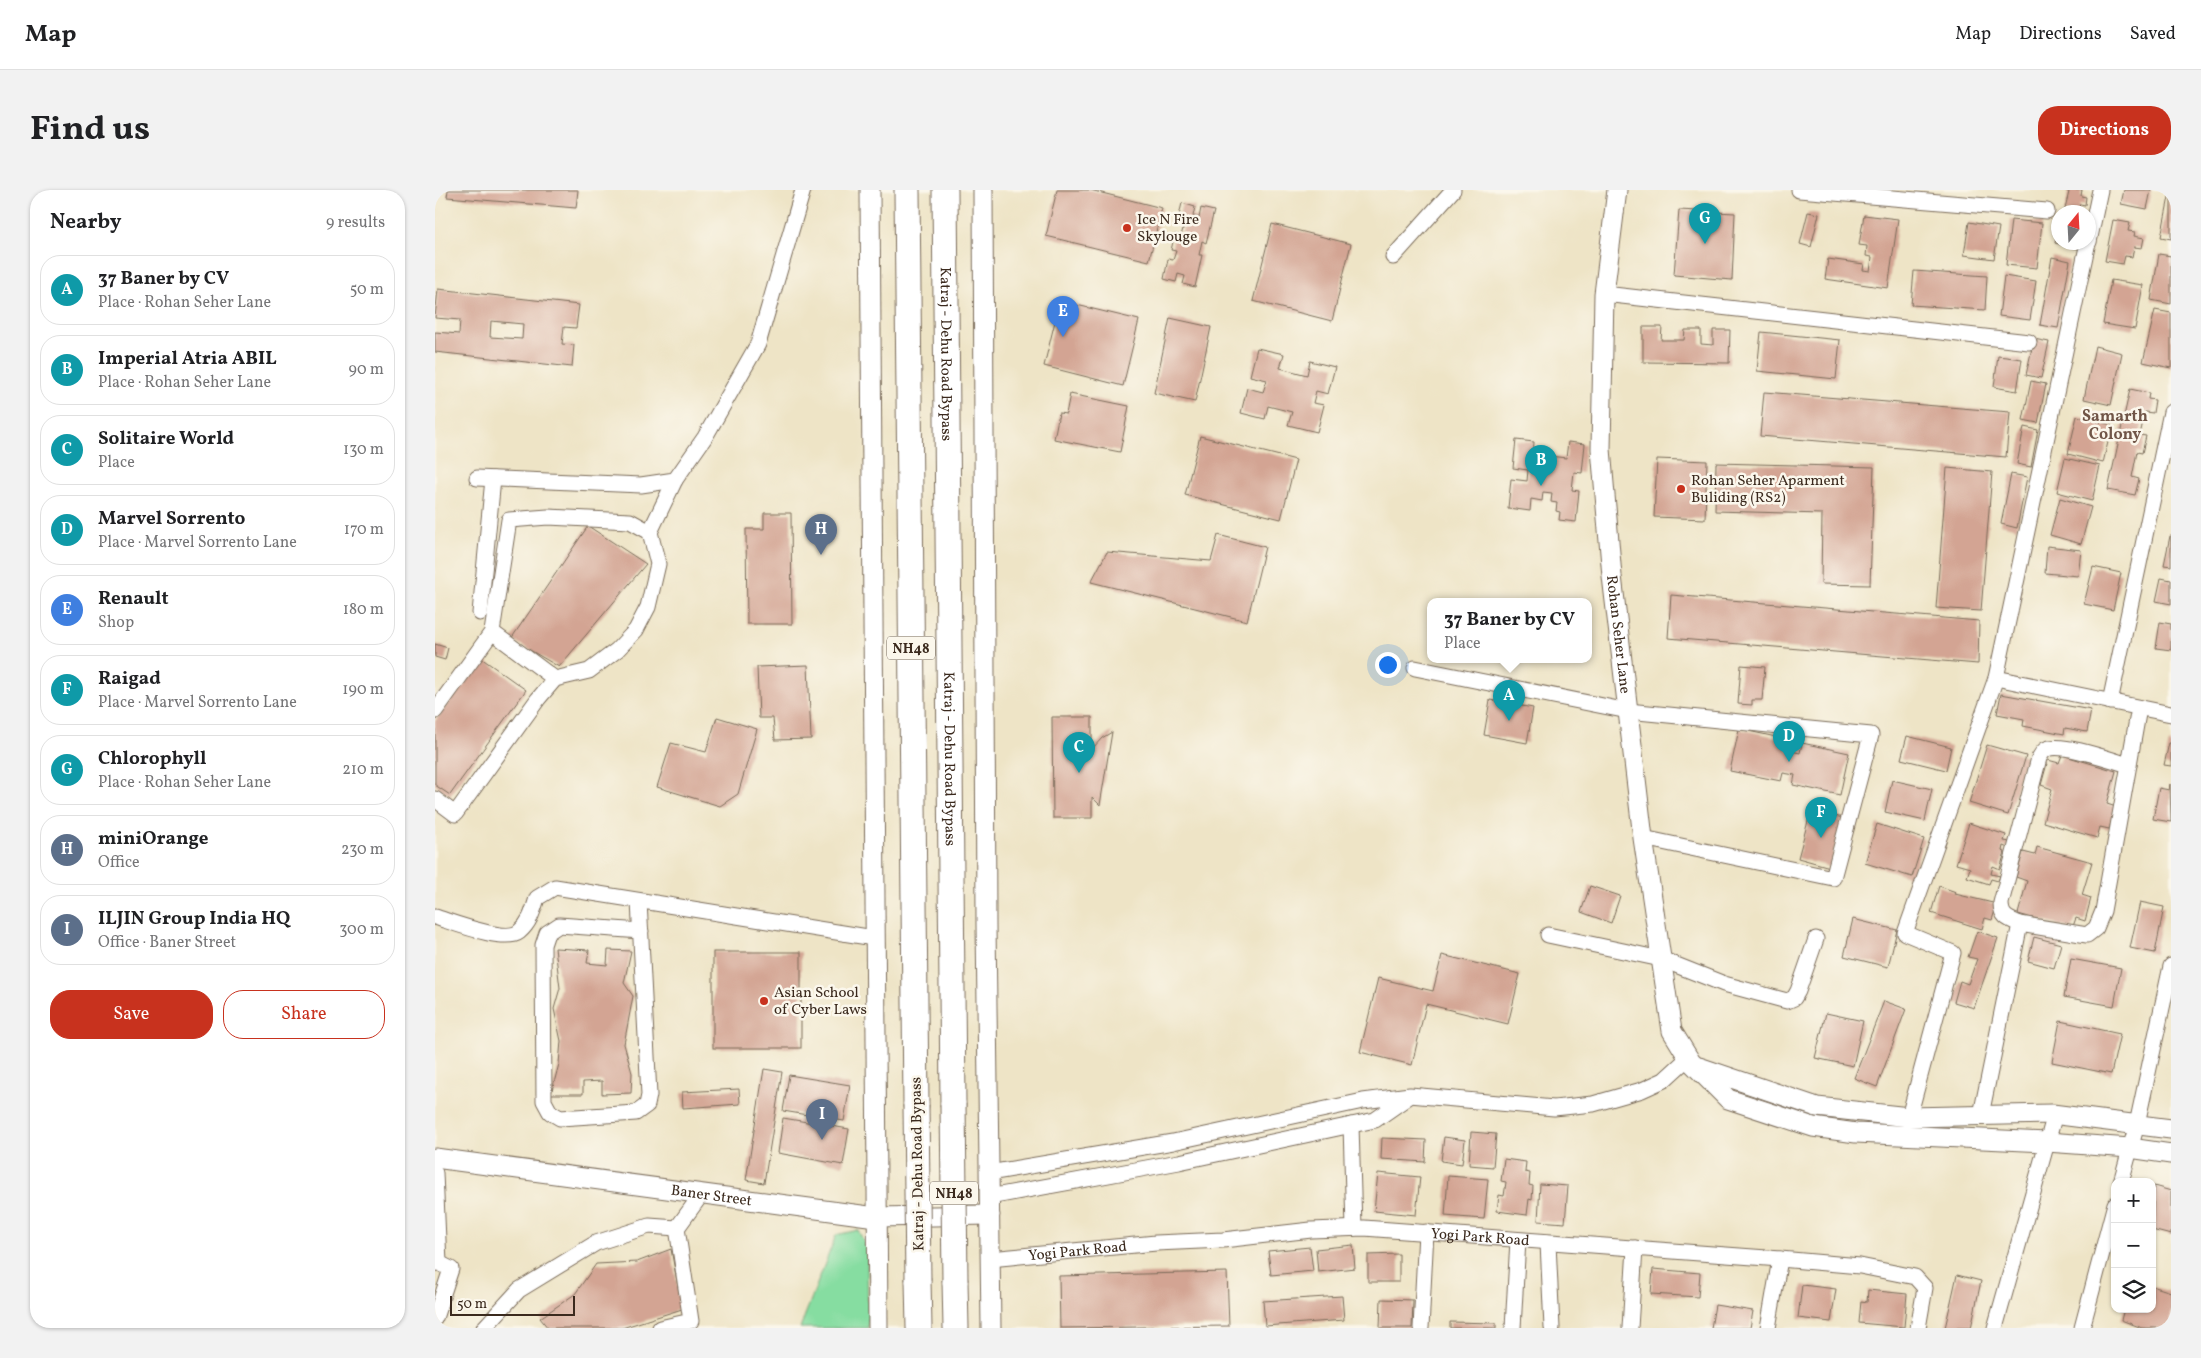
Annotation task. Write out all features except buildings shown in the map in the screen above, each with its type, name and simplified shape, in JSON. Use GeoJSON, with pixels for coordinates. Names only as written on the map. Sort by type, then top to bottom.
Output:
{"type":"FeatureCollection","features":[{"type":"Feature","properties":{"kind":"highway","name":"Katraj - Dehu Road Bypass"},"geometry":{"type":"LineString","coordinates":[[907,190],[919,1328]]}},
{"type":"Feature","properties":{"kind":"highway","name":"Katraj - Dehu Road Bypass"},"geometry":{"type":"LineString","coordinates":[[945,190],[956,1328]]}},
{"type":"Feature","properties":{"kind":"street"},"geometry":{"type":"LineString","coordinates":[[435,799],[455,814],[538,698],[555,679],[589,671],[617,650],[636,630],[648,607],[657,564],[650,532],[675,480],[705,437],[758,344],[803,190]]}},
{"type":"Feature","properties":{"kind":"street"},"geometry":{"type":"LineString","coordinates":[[871,190],[874,938],[878,1328]]}},
{"type":"Feature","properties":{"kind":"street"},"geometry":{"type":"LineString","coordinates":[[983,190],[991,1328]]}},
{"type":"Feature","properties":{"kind":"street"},"geometry":{"type":"LineString","coordinates":[[1393,257],[1453,190]]}},
{"type":"Feature","properties":{"kind":"street","name":"Rohan Seher Lane"},"geometry":{"type":"LineString","coordinates":[[1617,190],[1604,294],[1601,438],[1611,576],[1643,838],[1672,1031],[1693,1062],[1728,1099],[1813,1127],[1856,1133],[2130,1148],[2171,1154]]}},
{"type":"Feature","properties":{"kind":"street"},"geometry":{"type":"LineString","coordinates":[[1799,190],[2047,211]]}},
{"type":"Feature","properties":{"kind":"street"},"geometry":{"type":"LineString","coordinates":[[2096,207],[2100,190]]}},
{"type":"Feature","properties":{"kind":"street"},"geometry":{"type":"LineString","coordinates":[[1909,1117],[1953,954],[1905,933],[1996,678],[2086,250]]}},
{"type":"Feature","properties":{"kind":"street"},"geometry":{"type":"LineString","coordinates":[[1604,294],[2029,342]]}},
{"type":"Feature","properties":{"kind":"street"},"geometry":{"type":"LineString","coordinates":[[2110,702],[2171,412]]}},
{"type":"Feature","properties":{"kind":"street"},"geometry":{"type":"LineString","coordinates":[[480,613],[485,479],[641,485],[675,480]]}},
{"type":"Feature","properties":{"kind":"street"},"geometry":{"type":"LineString","coordinates":[[435,711],[492,632],[509,520],[548,518],[630,521],[650,532]]}},
{"type":"Feature","properties":{"kind":"street"},"geometry":{"type":"LineString","coordinates":[[492,632],[555,679]]}},
{"type":"Feature","properties":{"kind":"street"},"geometry":{"type":"LineString","coordinates":[[1415,668],[1628,711],[1871,735],[1833,878],[1643,838]]}},
{"type":"Feature","properties":{"kind":"street"},"geometry":{"type":"LineString","coordinates":[[1996,678],[2171,714]]}},
{"type":"Feature","properties":{"kind":"street"},"geometry":{"type":"LineString","coordinates":[[2129,765],[2061,747],[2049,748],[2043,752],[2039,758],[2001,903],[2001,911],[2006,919],[2020,924],[2087,935],[2096,928],[2103,911],[2129,765],[2139,708]]}},
{"type":"Feature","properties":{"kind":"street"},"geometry":{"type":"LineString","coordinates":[[435,917],[502,936],[517,934],[530,919],[537,898],[555,887],[874,938]]}},
{"type":"Feature","properties":{"kind":"street"},"geometry":{"type":"LineString","coordinates":[[639,901],[641,931],[649,1095],[647,1105],[635,1113],[560,1118],[550,1112],[544,1101],[543,945],[547,933],[559,926],[641,931]]}},
{"type":"Feature","properties":{"kind":"street"},"geometry":{"type":"LineString","coordinates":[[1981,1115],[2020,924]]}},
{"type":"Feature","properties":{"kind":"street"},"geometry":{"type":"LineString","coordinates":[[1548,935],[1661,959],[1723,984],[1787,1001],[1794,998],[1798,991],[1816,939]]}},
{"type":"Feature","properties":{"kind":"street"},"geometry":{"type":"LineString","coordinates":[[2122,1178],[2137,1124],[2171,966]]}},
{"type":"Feature","properties":{"kind":"street"},"geometry":{"type":"LineString","coordinates":[[989,1174],[1173,1142],[1363,1101],[1410,1095],[1554,1108],[1593,1104],[1642,1090],[1664,1080],[1693,1062],[1817,1107],[1909,1117],[2055,1114],[2171,1129]]}},
{"type":"Feature","properties":{"kind":"street"},"geometry":{"type":"LineString","coordinates":[[989,1206],[1179,1162],[1375,1120],[1410,1095]]}},
{"type":"Feature","properties":{"kind":"street"},"geometry":{"type":"LineString","coordinates":[[1995,1328],[2055,1114]]}},
{"type":"Feature","properties":{"kind":"street"},"geometry":{"type":"LineString","coordinates":[[1351,1125],[1354,1228]]}},
{"type":"Feature","properties":{"kind":"street","name":"Baner Street"},"geometry":{"type":"LineString","coordinates":[[435,1158],[877,1217],[989,1206]]}},
{"type":"Feature","properties":{"kind":"street"},"geometry":{"type":"LineString","coordinates":[[435,1173],[437,1263],[451,1270],[435,1318]]}},
{"type":"Feature","properties":{"kind":"street"},"geometry":{"type":"LineString","coordinates":[[660,1328],[691,1321],[677,1228],[701,1195]]}},
{"type":"Feature","properties":{"kind":"street"},"geometry":{"type":"LineString","coordinates":[[2082,1328],[2111,1219]]}},
{"type":"Feature","properties":{"kind":"street"},"geometry":{"type":"LineString","coordinates":[[484,1328],[519,1290],[597,1243],[649,1226],[677,1228]]}},
{"type":"Feature","properties":{"kind":"street","name":"Yogi Park Road"},"geometry":{"type":"LineString","coordinates":[[990,1259],[1156,1243],[1223,1240],[1311,1230],[1354,1228],[1780,1258],[1860,1266],[1915,1277],[1925,1288],[1918,1328]]}},
{"type":"Feature","properties":{"kind":"street"},"geometry":{"type":"LineString","coordinates":[[1421,1328],[1426,1232]]}},
{"type":"Feature","properties":{"kind":"street"},"geometry":{"type":"LineString","coordinates":[[1513,1328],[1518,1240]]}},
{"type":"Feature","properties":{"kind":"street"},"geometry":{"type":"LineString","coordinates":[[1548,1242],[1553,1328]]}},
{"type":"Feature","properties":{"kind":"street"},"geometry":{"type":"LineString","coordinates":[[1629,1328],[1635,1248]]}},
{"type":"Feature","properties":{"kind":"street"},"geometry":{"type":"LineString","coordinates":[[1768,1328],[1780,1258]]}},
{"type":"Feature","properties":{"kind":"green space"},"geometry":{"type":"Polygon","coordinates":[[[858,1230],[867,1248],[868,1328],[800,1328],[836,1235],[858,1230]]]}},
{"type":"Feature","properties":{"kind":"place","name":"Ice N Fire Skylouge"},"geometry":{"type":"Point","coordinates":[1127,228]}},
{"type":"Feature","properties":{"kind":"place","name":"Chlorophyll"},"geometry":{"type":"Point","coordinates":[1705,244]}},
{"type":"Feature","properties":{"kind":"place","name":"Renault"},"geometry":{"type":"Point","coordinates":[1063,337]}},
{"type":"Feature","properties":{"kind":"place","name":"Imperial Atria ABIL"},"geometry":{"type":"Point","coordinates":[1541,486]}},
{"type":"Feature","properties":{"kind":"place","name":"Rohan Seher Aparment Buliding (RS2)"},"geometry":{"type":"Point","coordinates":[1681,489]}},
{"type":"Feature","properties":{"kind":"place","name":"miniOrange"},"geometry":{"type":"Point","coordinates":[821,555]}},
{"type":"Feature","properties":{"kind":"place","name":"37 Baner by CV"},"geometry":{"type":"Point","coordinates":[1509,721]}},
{"type":"Feature","properties":{"kind":"place","name":"Marvel Sorrento"},"geometry":{"type":"Point","coordinates":[1789,762]}},
{"type":"Feature","properties":{"kind":"place","name":"Solitaire World"},"geometry":{"type":"Point","coordinates":[1079,773]}},
{"type":"Feature","properties":{"kind":"place","name":"Raigad"},"geometry":{"type":"Point","coordinates":[1821,838]}},
{"type":"Feature","properties":{"kind":"place","name":"Asian School of Cyber Laws"},"geometry":{"type":"Point","coordinates":[764,1001]}},
{"type":"Feature","properties":{"kind":"place","name":"ILJIN Group India HQ"},"geometry":{"type":"Point","coordinates":[822,1140]}},
{"type":"Feature","properties":{"kind":"district","name":"Samarth Colony"},"geometry":{"type":"Point","coordinates":[2115,424]}}]}
